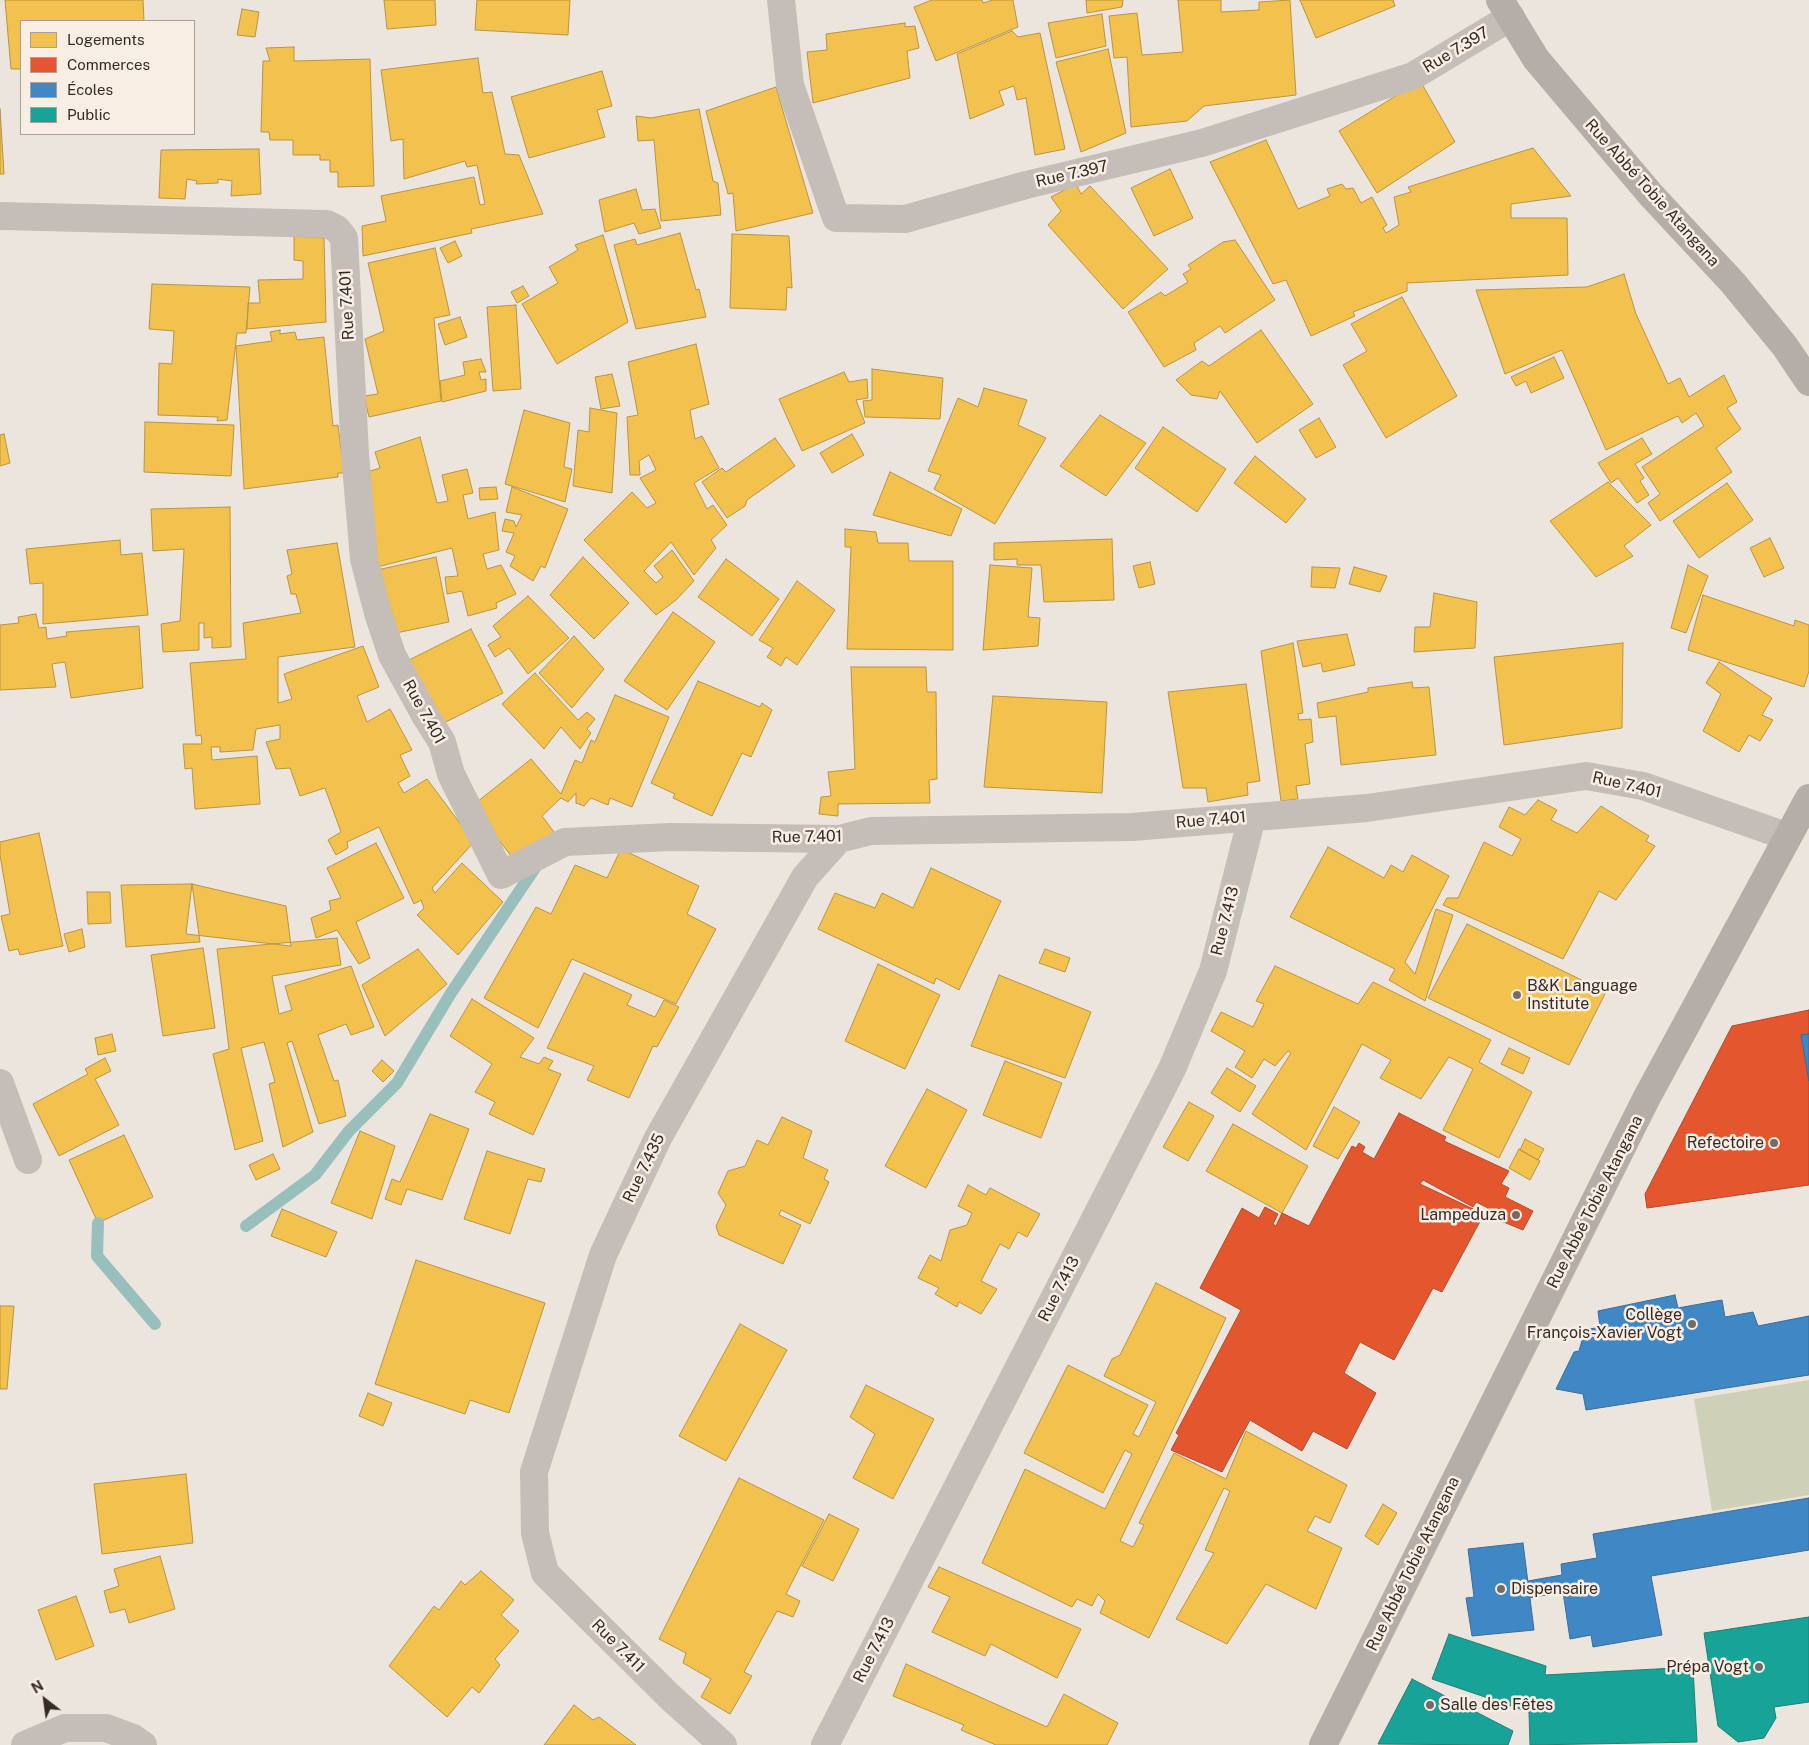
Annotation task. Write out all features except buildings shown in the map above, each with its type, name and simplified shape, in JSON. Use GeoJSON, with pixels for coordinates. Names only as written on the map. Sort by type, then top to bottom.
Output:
{"type":"FeatureCollection","features":[{"type":"Feature","properties":{"kind":"main road","name":"Rue Abbé Tobie Atangana"},"geometry":{"type":"LineString","coordinates":[[1506,9],[1536,60],[1580,114],[1734,284],[1784,345],[1809,382]]}},
{"type":"Feature","properties":{"kind":"main road","name":"Rue Abbé Tobie Atangana"},"geometry":{"type":"LineString","coordinates":[[1324,1745],[1646,1099],[1786,836],[1809,798]]}},
{"type":"Feature","properties":{"kind":"street","name":"Rue 7.397"},"geometry":{"type":"LineString","coordinates":[[781,0],[790,85],[836,218],[905,219],[1026,185],[1202,143],[1413,76],[1506,9]]}},
{"type":"Feature","properties":{"kind":"street","name":"Rue 7.401"},"geometry":{"type":"LineString","coordinates":[[0,216],[327,224],[337,229],[344,238],[355,454],[364,559],[378,613],[392,655],[424,715],[442,742],[451,774],[501,875],[565,842],[670,837],[839,839],[871,831],[1132,827],[1367,808],[1586,776],[1643,786],[1786,836]]}},
{"type":"Feature","properties":{"kind":"street","name":"Rue 7.413"},"geometry":{"type":"LineString","coordinates":[[825,1745],[1172,1069],[1213,971],[1252,817]]}},
{"type":"Feature","properties":{"kind":"street","name":"Rue 7.435"},"geometry":{"type":"LineString","coordinates":[[535,1533],[534,1472],[603,1255],[658,1138],[804,878],[839,839]]}},
{"type":"Feature","properties":{"kind":"street"},"geometry":{"type":"LineString","coordinates":[[0,1083],[28,1160]]}},
{"type":"Feature","properties":{"kind":"street","name":"Rue 7.411"},"geometry":{"type":"LineString","coordinates":[[535,1533],[545,1573],[670,1698],[724,1745]]}},
{"type":"Feature","properties":{"kind":"street"},"geometry":{"type":"LineString","coordinates":[[25,1745],[65,1728],[106,1728],[132,1738],[142,1745]]}},
{"type":"Feature","properties":{"kind":"green space"},"geometry":{"type":"Polygon","coordinates":[[[1809,1380],[1809,1495],[1712,1511],[1694,1399],[1809,1380]]]}},
{"type":"Feature","properties":{"kind":"waterway"},"geometry":{"type":"LineString","coordinates":[[246,1226],[315,1175],[349,1131],[397,1083],[451,993],[539,862]]}},
{"type":"Feature","properties":{"kind":"waterway"},"geometry":{"type":"LineString","coordinates":[[98,1223],[97,1256],[155,1324]]}},
{"type":"Feature","properties":{"kind":"place","name":"B&K Language Institute"},"geometry":{"type":"Point","coordinates":[1517,995]}},
{"type":"Feature","properties":{"kind":"place","name":"Refectoire"},"geometry":{"type":"Point","coordinates":[1774,1143]}},
{"type":"Feature","properties":{"kind":"place","name":"Lampeduza"},"geometry":{"type":"Point","coordinates":[1516,1215]}},
{"type":"Feature","properties":{"kind":"place","name":"Collège François-Xavier Vogt"},"geometry":{"type":"Point","coordinates":[1692,1324]}},
{"type":"Feature","properties":{"kind":"place","name":"Dispensaire"},"geometry":{"type":"Point","coordinates":[1501,1589]}},
{"type":"Feature","properties":{"kind":"place","name":"Prépa Vogt"},"geometry":{"type":"Point","coordinates":[1759,1667]}},
{"type":"Feature","properties":{"kind":"place","name":"Salle des Fêtes"},"geometry":{"type":"Point","coordinates":[1430,1705]}}]}
